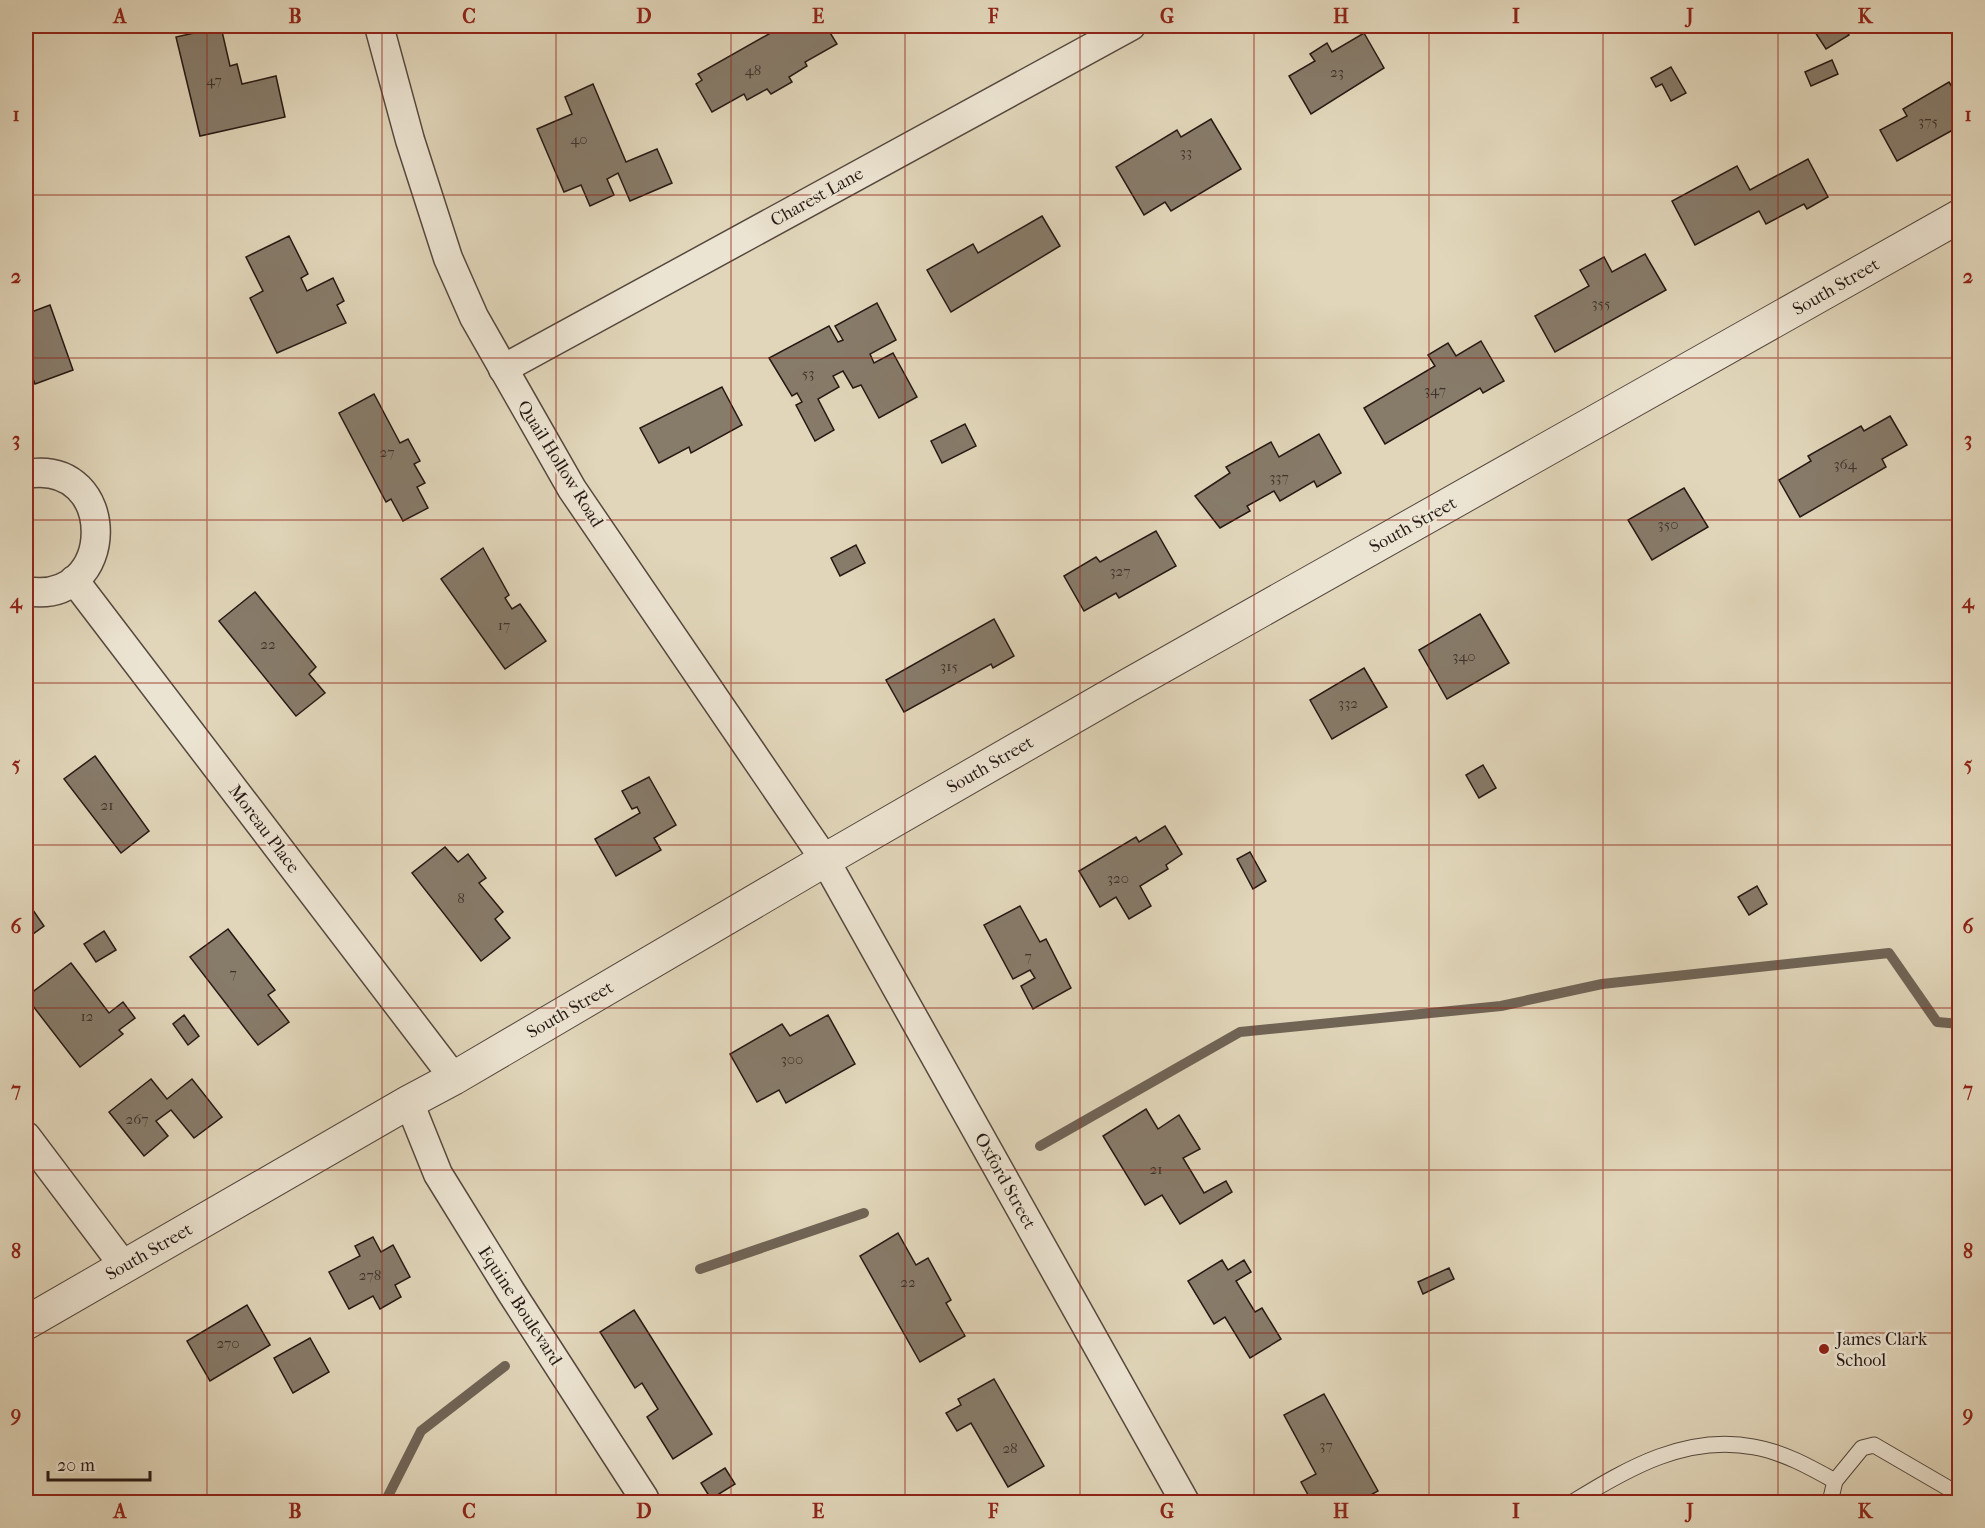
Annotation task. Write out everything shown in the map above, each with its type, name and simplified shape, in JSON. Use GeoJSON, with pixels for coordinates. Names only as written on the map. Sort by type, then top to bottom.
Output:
{"type":"FeatureCollection","features":[{"type":"Feature","properties":{"kind":"street","name":"Quail Hollow Road"},"geometry":{"type":"LineString","coordinates":[[379,26],[410,140],[448,258],[474,317],[572,489],[825,860]]}},
{"type":"Feature","properties":{"kind":"street","name":"Charest Lane"},"geometry":{"type":"LineString","coordinates":[[503,369],[1131,26]]}},
{"type":"Feature","properties":{"kind":"street","name":"South Street"},"geometry":{"type":"LineString","coordinates":[[26,1323],[454,1078],[1127,686],[1959,216]]}},
{"type":"Feature","properties":{"kind":"street"},"geometry":{"type":"LineString","coordinates":[[26,474],[41,472],[67,480],[86,497],[96,521],[95,547],[91,560],[74,580],[52,590],[26,591]]}},
{"type":"Feature","properties":{"kind":"street","name":"Moreau Place"},"geometry":{"type":"LineString","coordinates":[[74,580],[454,1078]]}},
{"type":"Feature","properties":{"kind":"street","name":"Oxford Street"},"geometry":{"type":"LineString","coordinates":[[825,860],[1185,1503]]}},
{"type":"Feature","properties":{"kind":"street","name":"Equine Boulevard"},"geometry":{"type":"LineString","coordinates":[[409,1102],[438,1174],[517,1302],[645,1498],[643,1503]]}},
{"type":"Feature","properties":{"kind":"street"},"geometry":{"type":"LineString","coordinates":[[26,1136],[124,1266]]}},
{"type":"Feature","properties":{"kind":"lane"},"geometry":{"type":"LineString","coordinates":[[1573,1503],[1659,1456],[1699,1445],[1737,1444],[1755,1447],[1792,1459],[1835,1481]]}},
{"type":"Feature","properties":{"kind":"lane"},"geometry":{"type":"LineString","coordinates":[[1830,1503],[1835,1481],[1862,1448],[1874,1445],[1959,1495]]}},
{"type":"Feature","properties":{"kind":"building"},"geometry":{"type":"Polygon","coordinates":[[[783,26],[826,26],[837,44],[805,62],[807,66],[789,77],[792,82],[771,94],[767,89],[747,100],[744,94],[712,112],[696,84],[702,80],[698,74],[783,26]]]}},
{"type":"Feature","properties":{"kind":"building"},"geometry":{"type":"Polygon","coordinates":[[[1826,26],[1844,26],[1849,35],[1826,49],[1815,32],[1826,26]]]}},
{"type":"Feature","properties":{"kind":"building"},"geometry":{"type":"Polygon","coordinates":[[[221,27],[230,66],[237,64],[242,84],[276,76],[285,117],[200,136],[176,37],[221,27]]]}},
{"type":"Feature","properties":{"kind":"building"},"geometry":{"type":"Polygon","coordinates":[[[1364,33],[1384,68],[1311,114],[1289,76],[1315,61],[1310,54],[1327,43],[1332,52],[1364,33]]]}},
{"type":"Feature","properties":{"kind":"building"},"geometry":{"type":"Polygon","coordinates":[[[1832,60],[1838,74],[1811,86],[1805,72],[1832,60]]]}},
{"type":"Feature","properties":{"kind":"building"},"geometry":{"type":"Polygon","coordinates":[[[1671,67],[1686,93],[1671,101],[1662,84],[1656,87],[1651,78],[1671,67]]]}},
{"type":"Feature","properties":{"kind":"building"},"geometry":{"type":"Polygon","coordinates":[[[1949,82],[1952,87],[1960,83],[1960,126],[1897,161],[1880,130],[1907,116],[1903,109],[1949,82]]]}},
{"type":"Feature","properties":{"kind":"building"},"geometry":{"type":"Polygon","coordinates":[[[593,84],[626,162],[657,149],[672,183],[630,201],[618,173],[607,179],[614,195],[590,206],[581,185],[564,192],[537,129],[572,114],[565,97],[593,84]]]}},
{"type":"Feature","properties":{"kind":"building"},"geometry":{"type":"Polygon","coordinates":[[[1211,119],[1241,169],[1171,211],[1165,202],[1144,215],[1116,167],[1177,130],[1181,137],[1211,119]]]}},
{"type":"Feature","properties":{"kind":"building"},"geometry":{"type":"Polygon","coordinates":[[[1808,159],[1828,197],[1807,209],[1804,204],[1766,224],[1759,211],[1695,245],[1672,201],[1737,166],[1750,190],[1808,159]]]}},
{"type":"Feature","properties":{"kind":"building"},"geometry":{"type":"Polygon","coordinates":[[[1042,216],[1060,246],[951,312],[927,270],[973,244],[978,253],[1042,216]]]}},
{"type":"Feature","properties":{"kind":"building"},"geometry":{"type":"Polygon","coordinates":[[[289,236],[308,274],[301,278],[307,291],[333,278],[344,301],[337,305],[346,323],[277,353],[250,298],[263,291],[246,257],[289,236]]]}},
{"type":"Feature","properties":{"kind":"building"},"geometry":{"type":"Polygon","coordinates":[[[1645,254],[1666,290],[1555,352],[1535,316],[1589,286],[1580,270],[1604,257],[1612,272],[1645,254]]]}},
{"type":"Feature","properties":{"kind":"building"},"geometry":{"type":"Polygon","coordinates":[[[877,303],[896,340],[870,354],[874,363],[893,353],[917,397],[879,418],[861,385],[853,388],[843,371],[833,376],[839,387],[818,399],[834,430],[815,441],[796,405],[802,402],[797,393],[792,396],[769,358],[829,326],[838,342],[843,340],[835,326],[877,303]]]}},
{"type":"Feature","properties":{"kind":"building"},"geometry":{"type":"Polygon","coordinates":[[[50,305],[73,370],[35,384],[28,365],[26,366],[26,314],[50,305]]]}},
{"type":"Feature","properties":{"kind":"building"},"geometry":{"type":"Polygon","coordinates":[[[1481,341],[1504,381],[1483,393],[1480,388],[1385,444],[1364,408],[1435,366],[1428,355],[1448,343],[1456,356],[1481,341]]]}},
{"type":"Feature","properties":{"kind":"building"},"geometry":{"type":"Polygon","coordinates":[[[722,387],[742,425],[691,453],[689,447],[659,463],[640,428],[722,387]]]}},
{"type":"Feature","properties":{"kind":"building"},"geometry":{"type":"Polygon","coordinates":[[[374,394],[400,443],[408,439],[420,461],[414,464],[425,483],[417,487],[428,508],[403,521],[391,499],[386,502],[339,413],[374,394]]]}},
{"type":"Feature","properties":{"kind":"building"},"geometry":{"type":"Polygon","coordinates":[[[1890,416],[1907,445],[1882,459],[1886,467],[1800,517],[1779,480],[1811,461],[1808,456],[1861,426],[1864,431],[1890,416]]]}},
{"type":"Feature","properties":{"kind":"building"},"geometry":{"type":"Polygon","coordinates":[[[965,424],[976,446],[942,463],[931,441],[965,424]]]}},
{"type":"Feature","properties":{"kind":"building"},"geometry":{"type":"Polygon","coordinates":[[[1319,434],[1341,473],[1317,487],[1314,481],[1280,501],[1274,491],[1247,506],[1250,511],[1220,528],[1195,496],[1230,473],[1226,467],[1271,442],[1279,457],[1319,434]]]}},
{"type":"Feature","properties":{"kind":"building"},"geometry":{"type":"Polygon","coordinates":[[[1684,488],[1708,527],[1652,560],[1628,520],[1684,488]]]}},
{"type":"Feature","properties":{"kind":"building"},"geometry":{"type":"Polygon","coordinates":[[[1156,531],[1176,566],[1119,598],[1116,593],[1084,611],[1064,576],[1096,557],[1100,562],[1156,531]]]}},
{"type":"Feature","properties":{"kind":"building"},"geometry":{"type":"Polygon","coordinates":[[[856,545],[865,563],[840,576],[831,558],[856,545]]]}},
{"type":"Feature","properties":{"kind":"building"},"geometry":{"type":"Polygon","coordinates":[[[483,548],[509,595],[505,598],[512,609],[520,604],[546,641],[505,669],[441,579],[483,548]]]}},
{"type":"Feature","properties":{"kind":"building"},"geometry":{"type":"Polygon","coordinates":[[[255,592],[316,667],[309,674],[325,693],[296,716],[219,621],[255,592]]]}},
{"type":"Feature","properties":{"kind":"building"},"geometry":{"type":"Polygon","coordinates":[[[1480,614],[1509,663],[1447,699],[1419,650],[1480,614]]]}},
{"type":"Feature","properties":{"kind":"building"},"geometry":{"type":"Polygon","coordinates":[[[994,619],[1014,656],[993,668],[991,664],[904,712],[886,680],[994,619]]]}},
{"type":"Feature","properties":{"kind":"building"},"geometry":{"type":"Polygon","coordinates":[[[1364,668],[1387,707],[1332,739],[1310,700],[1364,668]]]}},
{"type":"Feature","properties":{"kind":"building"},"geometry":{"type":"Polygon","coordinates":[[[95,756],[149,831],[121,853],[64,779],[95,756]]]}},
{"type":"Feature","properties":{"kind":"building"},"geometry":{"type":"Polygon","coordinates":[[[1483,765],[1496,788],[1479,798],[1466,775],[1483,765]]]}},
{"type":"Feature","properties":{"kind":"building"},"geometry":{"type":"Polygon","coordinates":[[[649,777],[676,825],[654,838],[661,850],[616,876],[595,839],[640,813],[637,807],[632,809],[622,791],[649,777]]]}},
{"type":"Feature","properties":{"kind":"building"},"geometry":{"type":"Polygon","coordinates":[[[1165,826],[1182,854],[1166,865],[1168,869],[1140,886],[1151,906],[1129,919],[1116,897],[1100,907],[1079,871],[1136,837],[1139,842],[1165,826]]]}},
{"type":"Feature","properties":{"kind":"building"},"geometry":{"type":"Polygon","coordinates":[[[445,847],[458,862],[468,854],[486,878],[479,883],[503,912],[495,919],[510,938],[481,961],[412,873],[445,847]]]}},
{"type":"Feature","properties":{"kind":"building"},"geometry":{"type":"Polygon","coordinates":[[[1250,852],[1266,881],[1253,889],[1237,859],[1250,852]]]}},
{"type":"Feature","properties":{"kind":"building"},"geometry":{"type":"Polygon","coordinates":[[[1757,886],[1767,904],[1749,915],[1738,897],[1757,886]]]}},
{"type":"Feature","properties":{"kind":"building"},"geometry":{"type":"Polygon","coordinates":[[[26,900],[44,926],[26,939],[26,900]]]}},
{"type":"Feature","properties":{"kind":"building"},"geometry":{"type":"Polygon","coordinates":[[[1020,906],[1040,942],[1046,939],[1071,988],[1033,1009],[1021,986],[1035,978],[1030,970],[1013,979],[984,925],[1020,906]]]}},
{"type":"Feature","properties":{"kind":"building"},"geometry":{"type":"Polygon","coordinates":[[[228,929],[275,990],[268,995],[289,1022],[258,1045],[190,957],[228,929]]]}},
{"type":"Feature","properties":{"kind":"building"},"geometry":{"type":"Polygon","coordinates":[[[104,931],[116,950],[96,962],[84,944],[104,931]]]}},
{"type":"Feature","properties":{"kind":"building"},"geometry":{"type":"Polygon","coordinates":[[[71,963],[109,1013],[123,1002],[135,1018],[119,1030],[123,1034],[80,1067],[26,997],[71,963]]]}},
{"type":"Feature","properties":{"kind":"building"},"geometry":{"type":"Polygon","coordinates":[[[184,1015],[199,1036],[188,1045],[173,1024],[184,1015]]]}},
{"type":"Feature","properties":{"kind":"building"},"geometry":{"type":"Polygon","coordinates":[[[828,1015],[855,1064],[786,1103],[779,1090],[757,1102],[730,1054],[782,1024],[790,1036],[828,1015]]]}},
{"type":"Feature","properties":{"kind":"building"},"geometry":{"type":"Polygon","coordinates":[[[151,1079],[167,1099],[192,1079],[222,1117],[194,1138],[171,1110],[156,1121],[168,1136],[144,1156],[109,1112],[151,1079]]]}},
{"type":"Feature","properties":{"kind":"building"},"geometry":{"type":"Polygon","coordinates":[[[1146,1109],[1158,1129],[1179,1115],[1200,1149],[1183,1158],[1204,1193],[1226,1181],[1232,1192],[1180,1224],[1162,1195],[1145,1205],[1103,1136],[1146,1109]]]}},
{"type":"Feature","properties":{"kind":"building"},"geometry":{"type":"Polygon","coordinates":[[[898,1233],[916,1265],[928,1258],[951,1300],[946,1303],[965,1336],[920,1362],[860,1256],[898,1233]]]}},
{"type":"Feature","properties":{"kind":"building"},"geometry":{"type":"Polygon","coordinates":[[[373,1237],[381,1252],[393,1245],[410,1277],[395,1285],[401,1297],[380,1309],[373,1296],[349,1309],[329,1272],[360,1256],[355,1246],[373,1237]]]}},
{"type":"Feature","properties":{"kind":"building"},"geometry":{"type":"Polygon","coordinates":[[[1222,1260],[1228,1270],[1244,1260],[1251,1272],[1236,1281],[1255,1312],[1262,1308],[1281,1339],[1250,1358],[1225,1317],[1214,1324],[1188,1281],[1222,1260]]]}},
{"type":"Feature","properties":{"kind":"building"},"geometry":{"type":"Polygon","coordinates":[[[1449,1268],[1454,1279],[1423,1294],[1418,1282],[1449,1268]]]}},
{"type":"Feature","properties":{"kind":"building"},"geometry":{"type":"Polygon","coordinates":[[[247,1305],[270,1345],[210,1381],[187,1341],[247,1305]]]}},
{"type":"Feature","properties":{"kind":"building"},"geometry":{"type":"Polygon","coordinates":[[[634,1310],[712,1434],[673,1459],[647,1417],[658,1409],[642,1383],[635,1388],[600,1332],[634,1310]]]}},
{"type":"Feature","properties":{"kind":"building"},"geometry":{"type":"Polygon","coordinates":[[[310,1338],[329,1372],[293,1393],[274,1358],[310,1338]]]}},
{"type":"Feature","properties":{"kind":"building"},"geometry":{"type":"Polygon","coordinates":[[[994,1379],[1044,1466],[1008,1487],[971,1423],[957,1431],[946,1413],[961,1405],[958,1399],[994,1379]]]}},
{"type":"Feature","properties":{"kind":"building"},"geometry":{"type":"Polygon","coordinates":[[[1324,1394],[1378,1491],[1358,1502],[1312,1502],[1301,1482],[1316,1474],[1284,1415],[1324,1394]]]}},
{"type":"Feature","properties":{"kind":"building"},"geometry":{"type":"Polygon","coordinates":[[[725,1468],[735,1484],[711,1499],[701,1483],[725,1468]]]}},
{"type":"Feature","properties":{"kind":"waterway"},"geometry":{"type":"LineString","coordinates":[[1040,1146],[1240,1032],[1501,1006],[1602,984],[1889,953],[1937,1022],[1960,1024]]}},
{"type":"Feature","properties":{"kind":"waterway"},"geometry":{"type":"LineString","coordinates":[[700,1269],[864,1213]]}},
{"type":"Feature","properties":{"kind":"waterway"},"geometry":{"type":"LineString","coordinates":[[385,1502],[421,1431],[505,1366]]}},
{"type":"Feature","properties":{"kind":"place","name":"James Clark School"},"geometry":{"type":"Point","coordinates":[1824,1349]}}]}
